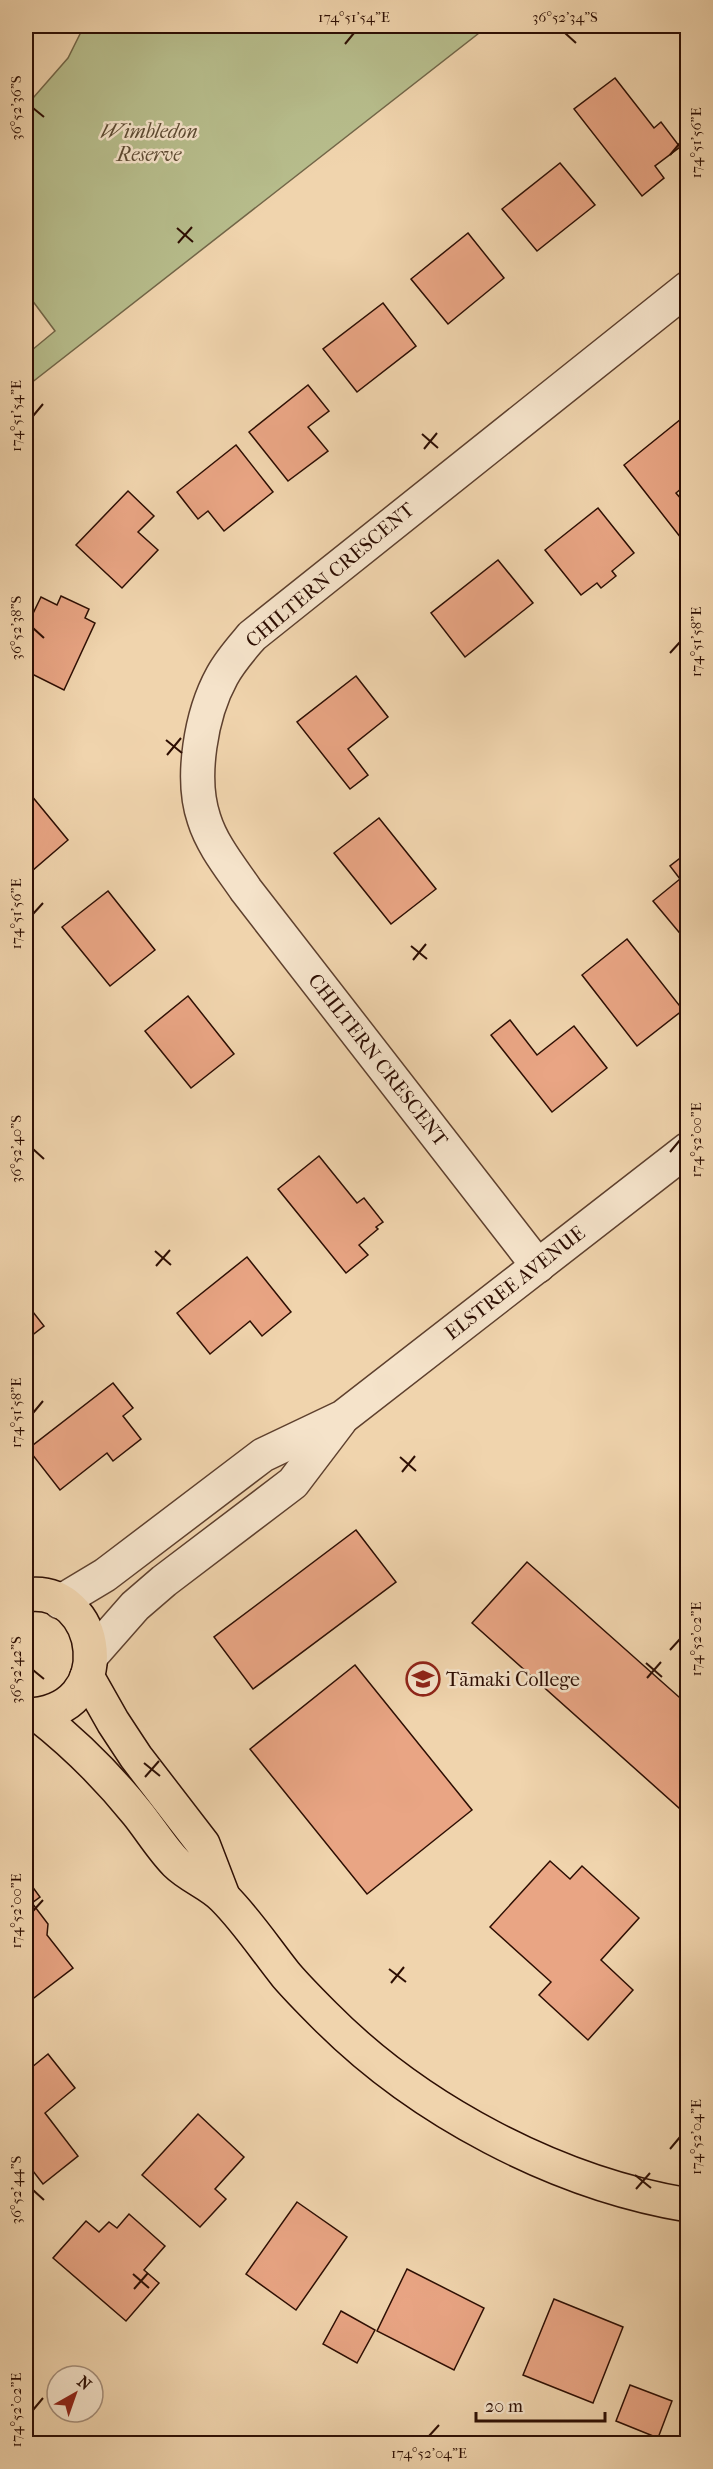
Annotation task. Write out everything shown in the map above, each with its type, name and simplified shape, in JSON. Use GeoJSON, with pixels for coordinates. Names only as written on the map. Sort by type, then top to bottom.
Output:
{"type":"FeatureCollection","features":[{"type":"Feature","properties":{"kind":"main road"},"geometry":{"type":"LineString","coordinates":[[32,1715],[54,1710],[68,1703],[80,1691],[89,1666],[90,1640],[83,1625],[73,1612],[36,1595]]}},
{"type":"Feature","properties":{"kind":"main road"},"geometry":{"type":"LineString","coordinates":[[89,1666],[113,1722],[136,1757],[203,1844],[223,1896]]}},
{"type":"Feature","properties":{"kind":"main road"},"geometry":{"type":"LineString","coordinates":[[32,1715],[68,1738],[103,1774],[177,1864],[223,1896],[289,1978],[326,2017],[399,2080],[444,2110],[527,2154],[594,2181],[657,2200],[687,2205]]}},
{"type":"Feature","properties":{"kind":"street","name":"CHILTERN CRESCENT"},"geometry":{"type":"LineString","coordinates":[[538,1266],[246,890],[219,851],[204,819],[198,769],[200,742],[216,687],[235,656],[252,636],[687,288]]}},
{"type":"Feature","properties":{"kind":"street","name":"ELSTREE AVENUE"},"geometry":{"type":"LineString","coordinates":[[36,1595],[105,1575],[263,1455],[343,1417],[687,1149]]}},
{"type":"Feature","properties":{"kind":"street","name":"ELSTREE AVENUE"},"geometry":{"type":"LineString","coordinates":[[89,1666],[135,1606],[164,1581],[293,1483],[343,1417]]}},
{"type":"Feature","properties":{"kind":"green space","name":"Wimbledon Reserve"},"geometry":{"type":"Polygon","coordinates":[[[84,26],[488,26],[26,387],[26,355],[55,331],[26,292],[26,106],[68,58],[84,26]]]}},
{"type":"Feature","properties":{"kind":"building"},"geometry":{"type":"Polygon","coordinates":[[[615,78],[654,128],[661,122],[680,147],[655,166],[664,178],[642,196],[574,109],[615,78]]]}},
{"type":"Feature","properties":{"kind":"building"},"geometry":{"type":"Polygon","coordinates":[[[560,163],[595,205],[537,251],[502,209],[560,163]]]}},
{"type":"Feature","properties":{"kind":"building"},"geometry":{"type":"Polygon","coordinates":[[[468,233],[504,278],[448,324],[411,279],[468,233]]]}},
{"type":"Feature","properties":{"kind":"building"},"geometry":{"type":"Polygon","coordinates":[[[383,303],[416,346],[357,392],[323,349],[383,303]]]}},
{"type":"Feature","properties":{"kind":"building"},"geometry":{"type":"Polygon","coordinates":[[[308,385],[329,411],[308,427],[328,451],[288,481],[249,432],[308,385]]]}},
{"type":"Feature","properties":{"kind":"building"},"geometry":{"type":"Polygon","coordinates":[[[681,419],[688,427],[688,483],[676,493],[688,507],[688,533],[681,538],[624,465],[681,419]]]}},
{"type":"Feature","properties":{"kind":"building"},"geometry":{"type":"Polygon","coordinates":[[[236,445],[273,492],[224,531],[208,511],[198,519],[177,492],[236,445]]]}},
{"type":"Feature","properties":{"kind":"building"},"geometry":{"type":"Polygon","coordinates":[[[128,491],[154,516],[138,532],[158,550],[122,588],[76,545],[128,491]]]}},
{"type":"Feature","properties":{"kind":"building"},"geometry":{"type":"Polygon","coordinates":[[[598,508],[634,553],[612,571],[616,576],[601,588],[597,583],[581,595],[545,550],[598,508]]]}},
{"type":"Feature","properties":{"kind":"building"},"geometry":{"type":"Polygon","coordinates":[[[498,560],[533,603],[465,657],[431,613],[498,560]]]}},
{"type":"Feature","properties":{"kind":"building"},"geometry":{"type":"Polygon","coordinates":[[[61,596],[89,609],[85,618],[95,623],[64,690],[26,671],[26,628],[41,597],[57,605],[61,596]]]}},
{"type":"Feature","properties":{"kind":"building"},"geometry":{"type":"Polygon","coordinates":[[[356,676],[388,717],[348,749],[368,775],[350,789],[297,722],[356,676]]]}},
{"type":"Feature","properties":{"kind":"building"},"geometry":{"type":"Polygon","coordinates":[[[26,789],[68,840],[26,876],[26,789]]]}},
{"type":"Feature","properties":{"kind":"building"},"geometry":{"type":"Polygon","coordinates":[[[379,818],[436,889],[391,924],[334,853],[379,818]]]}},
{"type":"Feature","properties":{"kind":"building"},"geometry":{"type":"Polygon","coordinates":[[[688,852],[688,943],[653,901],[680,879],[670,866],[688,852]]]}},
{"type":"Feature","properties":{"kind":"building"},"geometry":{"type":"Polygon","coordinates":[[[108,891],[155,950],[110,986],[62,927],[108,891]]]}},
{"type":"Feature","properties":{"kind":"building"},"geometry":{"type":"Polygon","coordinates":[[[627,939],[683,1010],[637,1046],[582,975],[627,939]]]}},
{"type":"Feature","properties":{"kind":"building"},"geometry":{"type":"Polygon","coordinates":[[[188,996],[234,1054],[191,1088],[145,1031],[188,996]]]}},
{"type":"Feature","properties":{"kind":"building"},"geometry":{"type":"Polygon","coordinates":[[[510,1020],[537,1055],[574,1026],[607,1068],[552,1112],[491,1035],[510,1020]]]}},
{"type":"Feature","properties":{"kind":"building"},"geometry":{"type":"Polygon","coordinates":[[[319,1156],[357,1203],[364,1198],[383,1222],[359,1245],[368,1255],[346,1273],[278,1189],[319,1156]]]}},
{"type":"Feature","properties":{"kind":"building"},"geometry":{"type":"Polygon","coordinates":[[[247,1257],[291,1312],[262,1336],[250,1321],[210,1354],[177,1313],[247,1257]]]}},
{"type":"Feature","properties":{"kind":"building"},"geometry":{"type":"Polygon","coordinates":[[[26,1303],[44,1326],[26,1340],[26,1303]]]}},
{"type":"Feature","properties":{"kind":"building"},"geometry":{"type":"Polygon","coordinates":[[[113,1383],[133,1408],[123,1416],[141,1439],[113,1461],[107,1453],[60,1490],[28,1449],[113,1383]]]}},
{"type":"Feature","properties":{"kind":"building"},"geometry":{"type":"Polygon","coordinates":[[[356,1530],[396,1582],[253,1689],[214,1637],[356,1530]]]}},
{"type":"Feature","properties":{"kind":"building"},"geometry":{"type":"Polygon","coordinates":[[[527,1562],[688,1705],[688,1816],[472,1623],[527,1562]]]}},
{"type":"Feature","properties":{"kind":"building"},"geometry":{"type":"Polygon","coordinates":[[[355,1665],[472,1810],[367,1894],[250,1749],[355,1665]]]}},
{"type":"Feature","properties":{"kind":"building"},"geometry":{"type":"Polygon","coordinates":[[[550,1861],[570,1879],[582,1866],[639,1918],[601,1960],[633,1990],[588,2040],[539,1995],[551,1982],[490,1927],[550,1861]]]}},
{"type":"Feature","properties":{"kind":"building"},"geometry":{"type":"Polygon","coordinates":[[[26,1878],[40,1897],[32,1903],[48,1924],[47,1935],[73,1968],[26,2004],[26,1878]]]}},
{"type":"Feature","properties":{"kind":"building"},"geometry":{"type":"Polygon","coordinates":[[[48,2054],[75,2088],[45,2113],[78,2156],[43,2184],[26,2162],[26,2072],[48,2054]]]}},
{"type":"Feature","properties":{"kind":"building"},"geometry":{"type":"Polygon","coordinates":[[[198,2114],[244,2157],[215,2189],[226,2199],[200,2227],[142,2175],[198,2114]]]}},
{"type":"Feature","properties":{"kind":"building"},"geometry":{"type":"Polygon","coordinates":[[[297,2202],[347,2237],[296,2310],[246,2274],[297,2202]]]}},
{"type":"Feature","properties":{"kind":"building"},"geometry":{"type":"Polygon","coordinates":[[[129,2214],[165,2246],[144,2270],[159,2283],[126,2321],[53,2258],[86,2221],[99,2232],[109,2222],[117,2228],[129,2214]]]}},
{"type":"Feature","properties":{"kind":"building"},"geometry":{"type":"Polygon","coordinates":[[[407,2269],[484,2308],[454,2370],[377,2331],[407,2269]]]}},
{"type":"Feature","properties":{"kind":"building"},"geometry":{"type":"Polygon","coordinates":[[[554,2299],[623,2327],[593,2403],[523,2375],[554,2299]]]}},
{"type":"Feature","properties":{"kind":"building"},"geometry":{"type":"Polygon","coordinates":[[[341,2311],[375,2330],[357,2363],[323,2344],[341,2311]]]}},
{"type":"Feature","properties":{"kind":"building"},"geometry":{"type":"Polygon","coordinates":[[[630,2385],[672,2401],[658,2438],[616,2421],[630,2385]]]}},
{"type":"Feature","properties":{"kind":"place","name":"Tāmaki College"},"geometry":{"type":"Point","coordinates":[423,1679]}}]}
